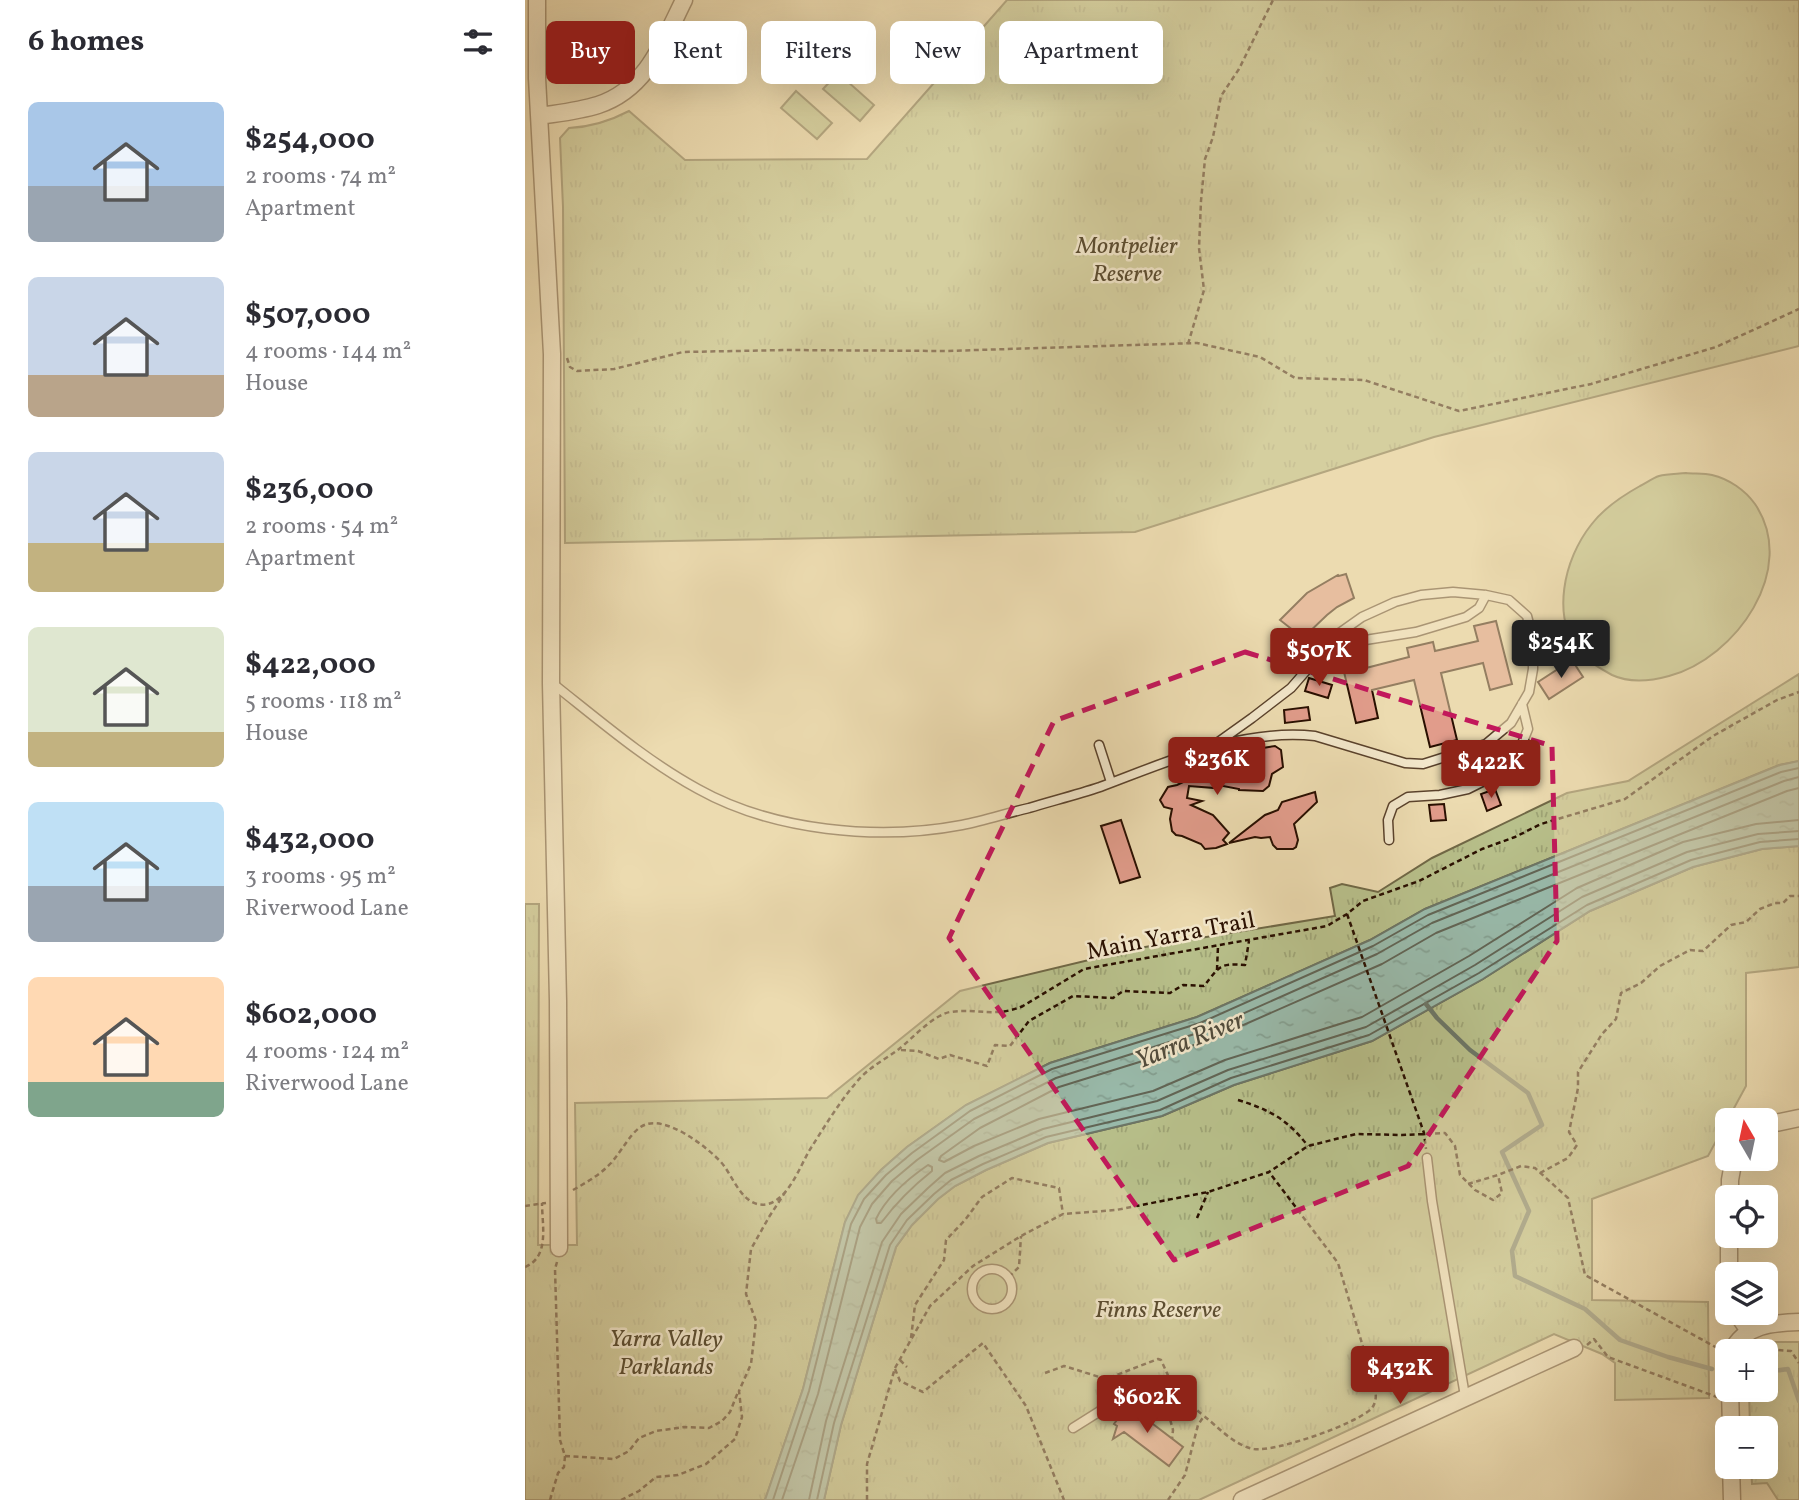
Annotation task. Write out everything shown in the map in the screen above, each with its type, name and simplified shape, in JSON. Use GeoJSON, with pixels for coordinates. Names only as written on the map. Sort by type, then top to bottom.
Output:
{"type":"FeatureCollection","features":[{"type":"Feature","properties":{"kind":"street"},"geometry":{"type":"LineString","coordinates":[[537,0],[536,52],[552,354],[551,682],[558,1001],[550,1203],[559,1248]]}},
{"type":"Feature","properties":{"kind":"street"},"geometry":{"type":"LineString","coordinates":[[540,116],[601,104],[634,85],[655,58],[684,0]]}},
{"type":"Feature","properties":{"kind":"street"},"geometry":{"type":"LineString","coordinates":[[1778,1122],[1799,1118]]}},
{"type":"Feature","properties":{"kind":"street"},"geometry":{"type":"LineString","coordinates":[[1738,1339],[1749,1331],[1766,1325],[1799,1322]]}},
{"type":"Feature","properties":{"kind":"street"},"geometry":{"type":"LineString","coordinates":[[1745,1325],[1749,1331]]}},
{"type":"Feature","properties":{"kind":"street"},"geometry":{"type":"LineString","coordinates":[[1242,1500],[1574,1348]]}},
{"type":"Feature","properties":{"kind":"street"},"geometry":{"type":"LineString","coordinates":[[1731,1479],[1732,1500]]}},
{"type":"Feature","properties":{"kind":"lane"},"geometry":{"type":"LineString","coordinates":[[551,682],[659,765],[700,790],[742,809],[789,822],[838,830],[900,832],[963,825],[1082,793],[1210,748],[1261,737],[1302,734],[1329,738],[1405,763],[1423,764],[1486,744],[1511,723],[1529,692],[1533,668],[1533,639],[1527,616],[1509,600],[1453,592],[1408,598],[1362,617],[1325,646],[1291,688],[1210,748]]}},
{"type":"Feature","properties":{"kind":"lane"},"geometry":{"type":"LineString","coordinates":[[1338,634],[1359,641],[1416,632],[1466,617],[1479,608],[1486,595]]}},
{"type":"Feature","properties":{"kind":"lane"},"geometry":{"type":"LineString","coordinates":[[1389,840],[1388,820],[1393,806],[1408,797],[1440,795],[1468,789],[1495,776],[1517,756],[1528,729],[1522,704]]}},
{"type":"Feature","properties":{"kind":"lane"},"geometry":{"type":"LineString","coordinates":[[1099,745],[1111,782]]}},
{"type":"Feature","properties":{"kind":"lane"},"geometry":{"type":"LineString","coordinates":[[1427,1158],[1465,1396]]}},
{"type":"Feature","properties":{"kind":"lane"},"geometry":{"type":"LineString","coordinates":[[991,1268],[1001,1270],[1009,1278],[1012,1293],[1003,1306],[987,1309],[974,1300],[971,1290],[973,1279],[981,1271],[991,1268]]}},
{"type":"Feature","properties":{"kind":"lane"},"geometry":{"type":"LineString","coordinates":[[1073,1429],[1127,1394]]}},
{"type":"Feature","properties":{"kind":"path"},"geometry":{"type":"LineString","coordinates":[[1188,344],[1204,290],[1199,248],[1205,159],[1213,137],[1221,96],[1240,69],[1273,0]]}},
{"type":"Feature","properties":{"kind":"path"},"geometry":{"type":"LineString","coordinates":[[552,354],[565,356],[570,367],[577,371],[614,369],[684,352],[946,351],[1197,343],[1260,357],[1295,378],[1363,380],[1459,411],[1591,384],[1704,351],[1799,309]]}},
{"type":"Feature","properties":{"kind":"path","name":"Main Yarra Trail"},"geometry":{"type":"LineString","coordinates":[[525,1206],[550,1203],[593,1178],[613,1161],[632,1133],[641,1126],[652,1124],[680,1131],[704,1145],[722,1163],[748,1199],[767,1204],[778,1198],[793,1181],[850,1090],[864,1074],[936,1018],[948,1013],[999,1013],[1014,1010],[1084,969],[1327,926],[1363,901],[1419,881],[1482,849],[1541,824],[1625,799],[1713,736],[1799,692]]}},
{"type":"Feature","properties":{"kind":"path"},"geometry":{"type":"LineString","coordinates":[[1541,1173],[1568,1158],[1577,1145],[1569,1132],[1578,1088],[1578,1072],[1602,1034],[1616,1019],[1621,993],[1641,984],[1660,966],[1691,950],[1703,950],[1731,925],[1746,922],[1760,909],[1783,903],[1790,896],[1799,897]]}},
{"type":"Feature","properties":{"kind":"path"},"geometry":{"type":"LineString","coordinates":[[1347,914],[1424,1133],[1427,1158]]}},
{"type":"Feature","properties":{"kind":"path"},"geometry":{"type":"LineString","coordinates":[[898,1050],[918,1051],[939,1059],[950,1055],[987,1066],[995,1045],[1010,1046],[1030,1021],[1073,996],[1113,998],[1123,991],[1170,993],[1183,985],[1204,986],[1217,970],[1227,964],[1245,965],[1249,941]]}},
{"type":"Feature","properties":{"kind":"path"},"geometry":{"type":"LineString","coordinates":[[1217,970],[1218,946]]}},
{"type":"Feature","properties":{"kind":"path"},"geometry":{"type":"LineString","coordinates":[[1238,1100],[1268,1110],[1297,1132],[1308,1146]]}},
{"type":"Feature","properties":{"kind":"path"},"geometry":{"type":"LineString","coordinates":[[867,1500],[867,1464],[895,1368],[930,1306],[973,1266],[1063,1214],[1116,1210],[1208,1192],[1269,1172],[1308,1146],[1356,1134],[1445,1133],[1455,1146],[1460,1175],[1475,1190],[1493,1200],[1502,1193],[1498,1175]]}},
{"type":"Feature","properties":{"kind":"path"},"geometry":{"type":"LineString","coordinates":[[1468,1184],[1521,1166],[1535,1168],[1568,1198],[1585,1275],[1715,1347]]}},
{"type":"Feature","properties":{"kind":"path"},"geometry":{"type":"LineString","coordinates":[[1045,1373],[1064,1366],[1106,1379],[1161,1360],[1176,1393],[1238,1443],[1258,1449],[1335,1428],[1371,1409],[1375,1402],[1375,1387],[1338,1263],[1269,1172]]}},
{"type":"Feature","properties":{"kind":"path"},"geometry":{"type":"LineString","coordinates":[[910,1342],[915,1305],[944,1259],[946,1240],[982,1197],[1012,1178],[1059,1188],[1063,1214]]}},
{"type":"Feature","properties":{"kind":"path"},"geometry":{"type":"LineString","coordinates":[[565,1456],[614,1459],[629,1451],[639,1438],[656,1431],[684,1427],[709,1428],[723,1422],[751,1364],[756,1321],[746,1294],[751,1248],[793,1181]]}},
{"type":"Feature","properties":{"kind":"path"},"geometry":{"type":"LineString","coordinates":[[1197,1218],[1208,1192]]}},
{"type":"Feature","properties":{"kind":"path"},"geometry":{"type":"LineString","coordinates":[[525,1267],[534,1264],[542,1249],[550,1203]]}},
{"type":"Feature","properties":{"kind":"path"},"geometry":{"type":"LineString","coordinates":[[1009,1278],[1020,1267],[1021,1236]]}},
{"type":"Feature","properties":{"kind":"path"},"geometry":{"type":"LineString","coordinates":[[550,1500],[558,1473],[564,1467],[565,1456],[560,1440],[555,1269],[559,1248]]}},
{"type":"Feature","properties":{"kind":"path"},"geometry":{"type":"LineString","coordinates":[[1594,1339],[1608,1357],[1715,1396]]}},
{"type":"Feature","properties":{"kind":"path"},"geometry":{"type":"LineString","coordinates":[[895,1368],[900,1381],[923,1392],[983,1343],[1026,1406],[1064,1500]]}},
{"type":"Feature","properties":{"kind":"path"},"geometry":{"type":"LineString","coordinates":[[1778,1351],[1791,1351],[1799,1363]]}},
{"type":"Feature","properties":{"kind":"path"},"geometry":{"type":"LineString","coordinates":[[901,1359],[907,1367]]}},
{"type":"Feature","properties":{"kind":"path"},"geometry":{"type":"LineString","coordinates":[[1159,1379],[1173,1430],[1172,1439]]}},
{"type":"Feature","properties":{"kind":"path"},"geometry":{"type":"LineString","coordinates":[[621,1500],[639,1491],[656,1477],[678,1475],[706,1464],[735,1439],[742,1417],[739,1391]]}},
{"type":"Feature","properties":{"kind":"path"},"geometry":{"type":"LineString","coordinates":[[1168,1500],[1185,1475],[1198,1425],[1204,1416]]}},
{"type":"Feature","properties":{"kind":"highlighted area"},"geometry":{"type":"Polygon","coordinates":[[[1245,652],[1552,746],[1557,941],[1408,1166],[1174,1260],[949,938],[1054,721],[1245,652]]]}},
{"type":"Feature","properties":{"kind":"green space","name":"Montpelier Reserve"},"geometry":{"type":"Polygon","coordinates":[[[1007,0],[1799,0],[1799,346],[1434,437],[1135,532],[565,543],[563,207],[560,138],[569,128],[600,123],[629,111],[685,160],[867,159],[933,84],[985,84],[985,25],[1007,0]]]}},
{"type":"Feature","properties":{"kind":"green space"},"geometry":{"type":"Polygon","coordinates":[[[828,84],[850,84],[874,105],[860,121],[823,89],[828,84]]]}},
{"type":"Feature","properties":{"kind":"green space"},"geometry":{"type":"Polygon","coordinates":[[[796,91],[832,123],[817,139],[781,108],[796,91]]]}},
{"type":"Feature","properties":{"kind":"green space"},"geometry":{"type":"Polygon","coordinates":[[[1686,473],[1709,474],[1724,479],[1741,490],[1755,504],[1767,529],[1770,556],[1765,582],[1754,608],[1737,631],[1717,651],[1694,666],[1669,676],[1640,680],[1619,678],[1588,660],[1571,640],[1563,606],[1568,571],[1582,539],[1607,508],[1657,477],[1686,473]]]}},
{"type":"Feature","properties":{"kind":"green space","name":"Yarra Valley Parklands"},"geometry":{"type":"Polygon","coordinates":[[[1799,674],[1799,761],[1779,765],[1425,909],[1370,940],[1197,1017],[1050,1063],[966,1105],[907,1147],[881,1170],[859,1195],[845,1222],[803,1389],[765,1500],[525,1500],[525,904],[539,904],[538,1245],[577,1245],[575,1103],[827,1098],[960,991],[1139,948],[1335,916],[1330,888],[1342,884],[1378,892],[1432,858],[1567,793],[1628,781],[1799,674]]]}},
{"type":"Feature","properties":{"kind":"green space","name":"Finns Reserve"},"geometry":{"type":"Polygon","coordinates":[[[1799,846],[1799,967],[1746,973],[1746,1086],[1734,1108],[1715,1108],[1715,1143],[1708,1156],[1592,1199],[1592,1300],[1708,1302],[1709,1398],[1615,1400],[1615,1363],[1602,1354],[1554,1334],[1199,1500],[824,1500],[841,1425],[896,1247],[912,1225],[955,1186],[1048,1143],[1162,1116],[1234,1085],[1372,1041],[1483,979],[1590,911],[1693,867],[1762,849],[1799,846]]]}},
{"type":"Feature","properties":{"kind":"green space"},"geometry":{"type":"Polygon","coordinates":[[[1778,1342],[1799,1342],[1799,1500],[1778,1500],[1767,1483],[1752,1484],[1752,1479],[1778,1479],[1778,1416],[1750,1416],[1749,1402],[1778,1402],[1778,1342]]]}},
{"type":"Feature","properties":{"kind":"water","name":"Yarra River"},"geometry":{"type":"Polygon","coordinates":[[[1799,761],[1799,846],[1762,849],[1693,867],[1590,911],[1483,979],[1372,1041],[1234,1085],[1162,1116],[1048,1143],[955,1186],[912,1225],[896,1247],[841,1425],[824,1500],[765,1500],[803,1389],[845,1222],[858,1195],[907,1147],[966,1105],[1050,1063],[1197,1017],[1370,940],[1425,909],[1780,765],[1799,761]]]}},
{"type":"Feature","properties":{"kind":"building"},"geometry":{"type":"Polygon","coordinates":[[[1346,574],[1354,598],[1337,607],[1303,638],[1280,620],[1307,593],[1338,575],[1346,574]]]}},
{"type":"Feature","properties":{"kind":"building"},"geometry":{"type":"Polygon","coordinates":[[[1496,621],[1512,684],[1490,690],[1483,663],[1441,673],[1457,740],[1430,747],[1414,680],[1372,690],[1378,718],[1356,723],[1341,659],[1362,654],[1366,668],[1409,657],[1407,648],[1433,642],[1435,651],[1478,641],[1474,626],[1496,621]]]}},
{"type":"Feature","properties":{"kind":"building"},"geometry":{"type":"Polygon","coordinates":[[[1572,660],[1583,677],[1549,699],[1538,682],[1572,660]]]}},
{"type":"Feature","properties":{"kind":"building"},"geometry":{"type":"Polygon","coordinates":[[[1309,678],[1332,685],[1328,698],[1305,691],[1309,678]]]}},
{"type":"Feature","properties":{"kind":"building"},"geometry":{"type":"Polygon","coordinates":[[[1308,707],[1310,720],[1285,723],[1284,710],[1308,707]]]}},
{"type":"Feature","properties":{"kind":"building"},"geometry":{"type":"Polygon","coordinates":[[[1275,746],[1281,750],[1283,767],[1272,774],[1269,786],[1263,791],[1239,790],[1213,784],[1215,788],[1189,786],[1187,798],[1202,801],[1191,805],[1213,815],[1229,833],[1223,840],[1227,844],[1205,849],[1201,844],[1172,831],[1172,809],[1164,807],[1160,800],[1168,787],[1208,770],[1220,774],[1228,768],[1250,765],[1263,748],[1275,746]]]}},
{"type":"Feature","properties":{"kind":"building"},"geometry":{"type":"Polygon","coordinates":[[[1495,789],[1501,805],[1487,811],[1481,794],[1495,789]]]}},
{"type":"Feature","properties":{"kind":"building"},"geometry":{"type":"Polygon","coordinates":[[[1315,792],[1317,802],[1294,824],[1298,840],[1293,849],[1277,849],[1270,837],[1255,837],[1229,843],[1265,815],[1278,810],[1282,802],[1315,792]]]}},
{"type":"Feature","properties":{"kind":"building"},"geometry":{"type":"Polygon","coordinates":[[[1444,804],[1446,820],[1431,821],[1429,805],[1444,804]]]}},
{"type":"Feature","properties":{"kind":"building"},"geometry":{"type":"Polygon","coordinates":[[[1121,820],[1140,877],[1120,883],[1101,826],[1121,820]]]}},
{"type":"Feature","properties":{"kind":"building"},"geometry":{"type":"Polygon","coordinates":[[[1128,1405],[1183,1447],[1169,1466],[1124,1432],[1113,1439],[1117,1426],[1114,1424],[1128,1405]]]}},
{"type":"Feature","properties":{"kind":"waterway"},"geometry":{"type":"LineString","coordinates":[[1426,1004],[1470,1050],[1528,1093],[1542,1125],[1502,1152],[1529,1211],[1512,1251],[1515,1276],[1585,1309],[1620,1340],[1712,1369]]}},
{"type":"Feature","properties":{"kind":"waterway"},"geometry":{"type":"LineString","coordinates":[[1778,1370],[1788,1369],[1799,1401]]}}]}
